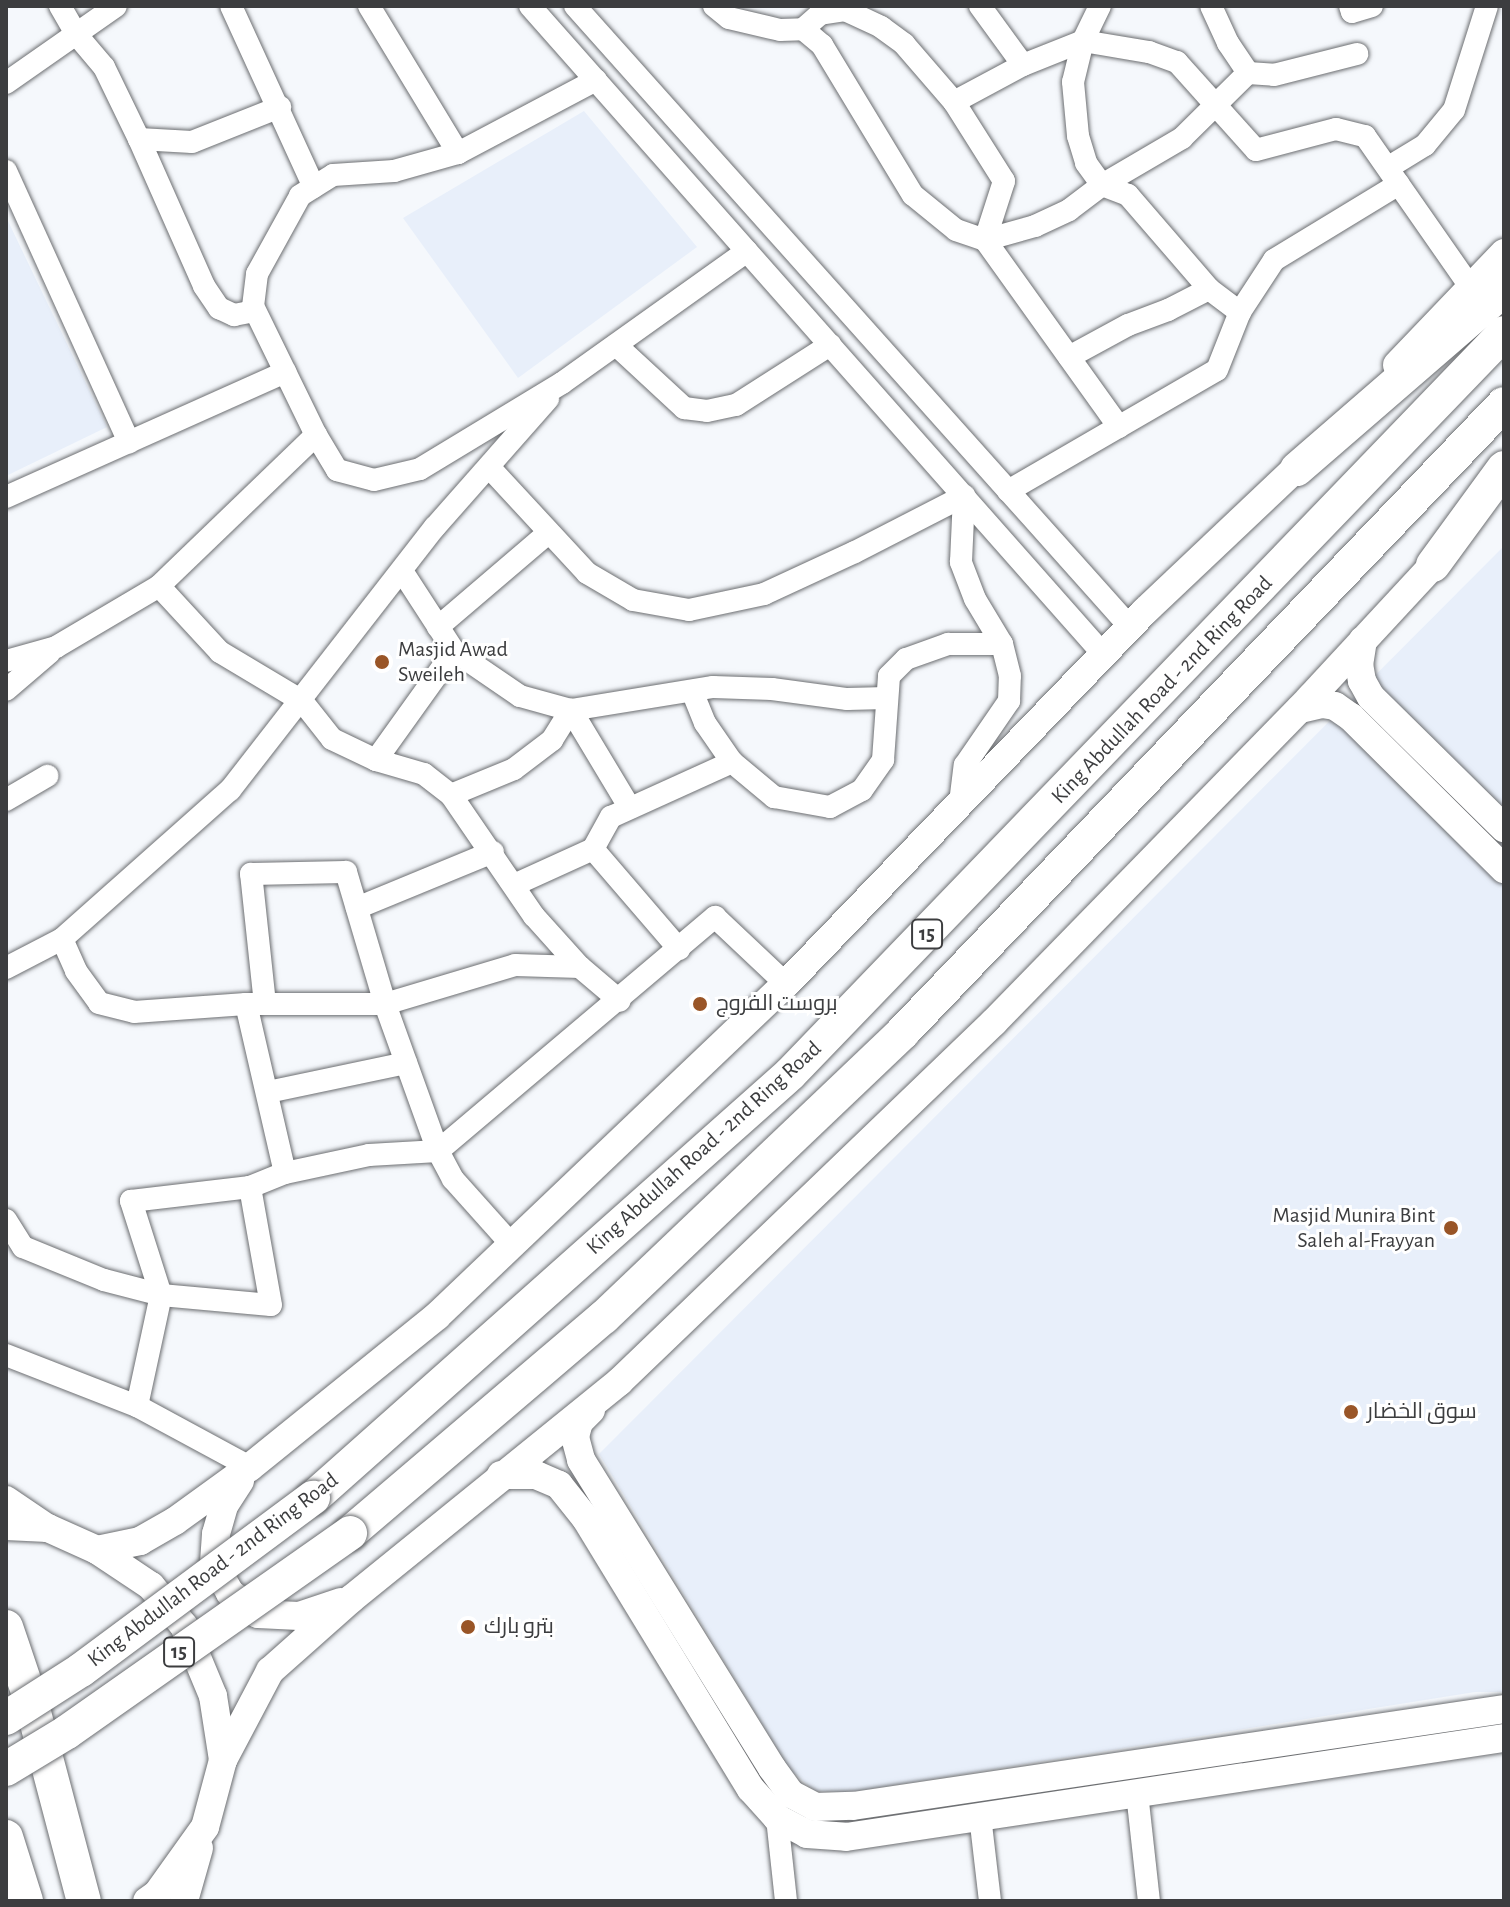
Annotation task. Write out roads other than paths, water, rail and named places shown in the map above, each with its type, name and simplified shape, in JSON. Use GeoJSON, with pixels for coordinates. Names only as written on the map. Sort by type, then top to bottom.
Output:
{"type":"FeatureCollection","features":[{"type":"Feature","properties":{"kind":"highway"},"geometry":{"type":"LineString","coordinates":[[1297,469],[1487,289]]}},
{"type":"Feature","properties":{"kind":"highway","name":"King Abdullah Road - 2nd Ring Road"},"geometry":{"type":"LineString","coordinates":[[6,1718],[81,1670],[313,1498],[790,1074],[1504,333]]}},
{"type":"Feature","properties":{"kind":"highway","name":"King Abdullah Road - 2nd Ring Road"},"geometry":{"type":"LineString","coordinates":[[6,1769],[67,1732],[350,1533],[604,1317],[903,1032],[1504,404]]}},
{"type":"Feature","properties":{"kind":"highway"},"geometry":{"type":"LineString","coordinates":[[1433,565],[1504,468]]}},
{"type":"Feature","properties":{"kind":"highway"},"geometry":{"type":"LineString","coordinates":[[6,1627],[31,1701],[84,1901]]}},
{"type":"Feature","properties":{"kind":"highway"},"geometry":{"type":"LineString","coordinates":[[6,1837],[26,1901]]}},
{"type":"Feature","properties":{"kind":"main road"},"geometry":{"type":"LineString","coordinates":[[1487,289],[1504,253]]}},
{"type":"Feature","properties":{"kind":"main road"},"geometry":{"type":"LineString","coordinates":[[97,1550],[152,1534],[250,1467],[437,1316],[786,984],[1103,654],[1297,469]]}},
{"type":"Feature","properties":{"kind":"main road"},"geometry":{"type":"LineString","coordinates":[[1504,492],[1300,709],[994,1022],[619,1382],[579,1422],[575,1437],[581,1460],[772,1768],[791,1794],[815,1807],[853,1806],[1504,1709]]}},
{"type":"Feature","properties":{"kind":"main road"},"geometry":{"type":"LineString","coordinates":[[1363,640],[1359,664],[1362,681],[1371,697],[1504,828]]}},
{"type":"Feature","properties":{"kind":"main road"},"geometry":{"type":"LineString","coordinates":[[1300,709],[1322,704],[1335,706],[1351,717],[1504,869]]}},
{"type":"Feature","properties":{"kind":"main road"},"geometry":{"type":"LineString","coordinates":[[184,1901],[223,1760],[270,1671],[351,1599],[619,1382]]}},
{"type":"Feature","properties":{"kind":"main road"},"geometry":{"type":"LineString","coordinates":[[250,1467],[224,1506],[216,1534],[214,1565],[230,1593],[258,1614],[299,1616],[351,1599]]}},
{"type":"Feature","properties":{"kind":"main road"},"geometry":{"type":"LineString","coordinates":[[501,1475],[536,1475],[559,1485],[586,1519],[751,1789],[777,1818],[807,1834],[846,1837],[1504,1738]]}},
{"type":"Feature","properties":{"kind":"main road"},"geometry":{"type":"LineString","coordinates":[[6,1500],[48,1528],[97,1550],[151,1586],[184,1626],[213,1696],[223,1760]]}},
{"type":"Feature","properties":{"kind":"main road"},"geometry":{"type":"LineString","coordinates":[[6,1526],[48,1528]]}},
{"type":"Feature","properties":{"kind":"main road"},"geometry":{"type":"LineString","coordinates":[[147,1901],[157,1894],[205,1827]]}},
{"type":"Feature","properties":{"kind":"street"},"geometry":{"type":"LineString","coordinates":[[60,6],[76,34],[104,67],[204,286],[219,308],[234,315],[255,311]]}},
{"type":"Feature","properties":{"kind":"street"},"geometry":{"type":"LineString","coordinates":[[6,83],[116,6]]}},
{"type":"Feature","properties":{"kind":"street"},"geometry":{"type":"LineString","coordinates":[[231,6],[280,107],[314,187]]}},
{"type":"Feature","properties":{"kind":"street"},"geometry":{"type":"LineString","coordinates":[[369,6],[458,153]]}},
{"type":"Feature","properties":{"kind":"street"},"geometry":{"type":"LineString","coordinates":[[530,6],[1103,654]]}},
{"type":"Feature","properties":{"kind":"street"},"geometry":{"type":"LineString","coordinates":[[575,6],[1130,627]]}},
{"type":"Feature","properties":{"kind":"street"},"geometry":{"type":"LineString","coordinates":[[714,6],[729,18],[780,30],[803,29],[820,14],[846,8],[904,44],[954,102],[1004,181],[985,240]]}},
{"type":"Feature","properties":{"kind":"street"},"geometry":{"type":"LineString","coordinates":[[980,6],[1023,65]]}},
{"type":"Feature","properties":{"kind":"street"},"geometry":{"type":"LineString","coordinates":[[1100,6],[1083,41],[1073,82],[1078,136],[1086,163],[1102,185],[1128,195],[1209,289],[1240,312]]}},
{"type":"Feature","properties":{"kind":"street"},"geometry":{"type":"LineString","coordinates":[[1211,6],[1228,43],[1248,73]]}},
{"type":"Feature","properties":{"kind":"street"},"geometry":{"type":"LineString","coordinates":[[1350,6],[1352,12],[1372,6]]}},
{"type":"Feature","properties":{"kind":"street"},"geometry":{"type":"LineString","coordinates":[[1008,491],[1217,370],[1240,312],[1274,260],[1394,176],[1454,110],[1487,6]]}},
{"type":"Feature","properties":{"kind":"street"},"geometry":{"type":"LineString","coordinates":[[803,29],[822,45],[913,195],[956,230],[985,240],[1035,226],[1069,210],[1102,185],[1182,138],[1248,73]]}},
{"type":"Feature","properties":{"kind":"street"},"geometry":{"type":"LineString","coordinates":[[954,102],[1023,65],[1083,41],[1149,52],[1177,62],[1256,150],[1336,129],[1365,136],[1487,289]]}},
{"type":"Feature","properties":{"kind":"street"},"geometry":{"type":"LineString","coordinates":[[1248,73],[1274,75],[1357,54]]}},
{"type":"Feature","properties":{"kind":"street"},"geometry":{"type":"LineString","coordinates":[[596,80],[458,153],[394,171],[333,175],[300,196],[257,274],[253,306],[316,435],[337,470],[374,480],[420,469],[562,383],[747,251]]}},
{"type":"Feature","properties":{"kind":"street"},"geometry":{"type":"LineString","coordinates":[[139,139],[192,142],[280,107]]}},
{"type":"Feature","properties":{"kind":"street"},"geometry":{"type":"LineString","coordinates":[[8,181],[129,442]]}},
{"type":"Feature","properties":{"kind":"street"},"geometry":{"type":"LineString","coordinates":[[985,240],[1014,286],[1119,427]]}},
{"type":"Feature","properties":{"kind":"street"},"geometry":{"type":"LineString","coordinates":[[1069,357],[1128,325],[1168,310],[1209,289]]}},
{"type":"Feature","properties":{"kind":"street"},"geometry":{"type":"LineString","coordinates":[[616,345],[684,408],[707,411],[736,405],[830,345]]}},
{"type":"Feature","properties":{"kind":"street"},"geometry":{"type":"LineString","coordinates":[[6,497],[285,372]]}},
{"type":"Feature","properties":{"kind":"street"},"geometry":{"type":"LineString","coordinates":[[6,968],[62,939],[230,790],[402,571],[562,383]]}},
{"type":"Feature","properties":{"kind":"street"},"geometry":{"type":"LineString","coordinates":[[6,690],[56,647],[159,586],[316,435]]}},
{"type":"Feature","properties":{"kind":"street"},"geometry":{"type":"LineString","coordinates":[[489,467],[587,573],[633,600],[689,610],[764,594],[964,496]]}},
{"type":"Feature","properties":{"kind":"street"},"geometry":{"type":"LineString","coordinates":[[960,803],[965,765],[1009,701],[1010,676],[1002,644],[975,599],[961,562],[964,496]]}},
{"type":"Feature","properties":{"kind":"street"},"geometry":{"type":"LineString","coordinates":[[438,627],[548,533]]}},
{"type":"Feature","properties":{"kind":"street"},"geometry":{"type":"LineString","coordinates":[[1039,581],[1068,558]]}},
{"type":"Feature","properties":{"kind":"street"},"geometry":{"type":"LineString","coordinates":[[402,571],[454,651],[520,696],[571,710],[692,691],[772,689],[847,699],[887,698]]}},
{"type":"Feature","properties":{"kind":"street"},"geometry":{"type":"LineString","coordinates":[[159,586],[220,652],[302,701],[332,739],[376,760],[424,774],[451,795],[534,916],[580,967],[620,1001]]}},
{"type":"Feature","properties":{"kind":"street"},"geometry":{"type":"LineString","coordinates":[[692,691],[705,723],[732,762],[774,797],[830,807],[862,790],[883,760],[889,676],[906,659],[948,644],[1002,644]]}},
{"type":"Feature","properties":{"kind":"street"},"geometry":{"type":"LineString","coordinates":[[6,661],[56,647]]}},
{"type":"Feature","properties":{"kind":"street"},"geometry":{"type":"LineString","coordinates":[[376,760],[454,651]]}},
{"type":"Feature","properties":{"kind":"street"},"geometry":{"type":"LineString","coordinates":[[451,795],[514,769],[552,740],[571,710]]}},
{"type":"Feature","properties":{"kind":"street"},"geometry":{"type":"LineString","coordinates":[[571,710],[606,774],[630,808]]}},
{"type":"Feature","properties":{"kind":"street"},"geometry":{"type":"LineString","coordinates":[[514,885],[593,849],[611,817],[732,762]]}},
{"type":"Feature","properties":{"kind":"street"},"geometry":{"type":"LineString","coordinates":[[6,800],[47,776]]}},
{"type":"Feature","properties":{"kind":"street"},"geometry":{"type":"LineString","coordinates":[[593,849],[679,949]]}},
{"type":"Feature","properties":{"kind":"street"},"geometry":{"type":"LineString","coordinates":[[357,908],[493,852]]}},
{"type":"Feature","properties":{"kind":"street"},"geometry":{"type":"LineString","coordinates":[[285,1173],[268,1092],[256,1004],[251,874],[346,872],[385,1004],[438,1151],[453,1179],[512,1245]]}},
{"type":"Feature","properties":{"kind":"street"},"geometry":{"type":"LineString","coordinates":[[137,1406],[161,1295],[131,1201],[250,1187],[285,1173],[369,1155],[438,1151],[620,1001],[715,917],[786,984]]}},
{"type":"Feature","properties":{"kind":"street"},"geometry":{"type":"LineString","coordinates":[[62,939],[76,971],[99,1003],[134,1012],[256,1004],[385,1004],[515,965],[580,967]]}},
{"type":"Feature","properties":{"kind":"street"},"geometry":{"type":"LineString","coordinates":[[268,1092],[406,1063]]}},
{"type":"Feature","properties":{"kind":"street"},"geometry":{"type":"LineString","coordinates":[[6,1220],[23,1247],[104,1280],[161,1295],[271,1305],[250,1187]]}},
{"type":"Feature","properties":{"kind":"street"},"geometry":{"type":"LineString","coordinates":[[6,1355],[137,1406],[250,1467]]}},
{"type":"Feature","properties":{"kind":"street"},"geometry":{"type":"LineString","coordinates":[[1137,1793],[1149,1901]]}},
{"type":"Feature","properties":{"kind":"street"},"geometry":{"type":"LineString","coordinates":[[980,1816],[990,1901]]}},
{"type":"Feature","properties":{"kind":"street"},"geometry":{"type":"LineString","coordinates":[[777,1818],[786,1901]]}},
{"type":"Feature","properties":{"kind":"place","name":"Masjid Awad Sweileh"},"geometry":{"type":"Point","coordinates":[382,662]}},
{"type":"Feature","properties":{"kind":"place","name":"بروست الفروج"},"geometry":{"type":"Point","coordinates":[700,1004]}},
{"type":"Feature","properties":{"kind":"place","name":"Masjid Munira Bint Saleh al-Frayyan"},"geometry":{"type":"Point","coordinates":[1451,1228]}},
{"type":"Feature","properties":{"kind":"place","name":"سوق الخضار"},"geometry":{"type":"Point","coordinates":[1351,1412]}},
{"type":"Feature","properties":{"kind":"place","name":"بترو بارك"},"geometry":{"type":"Point","coordinates":[468,1627]}}]}
